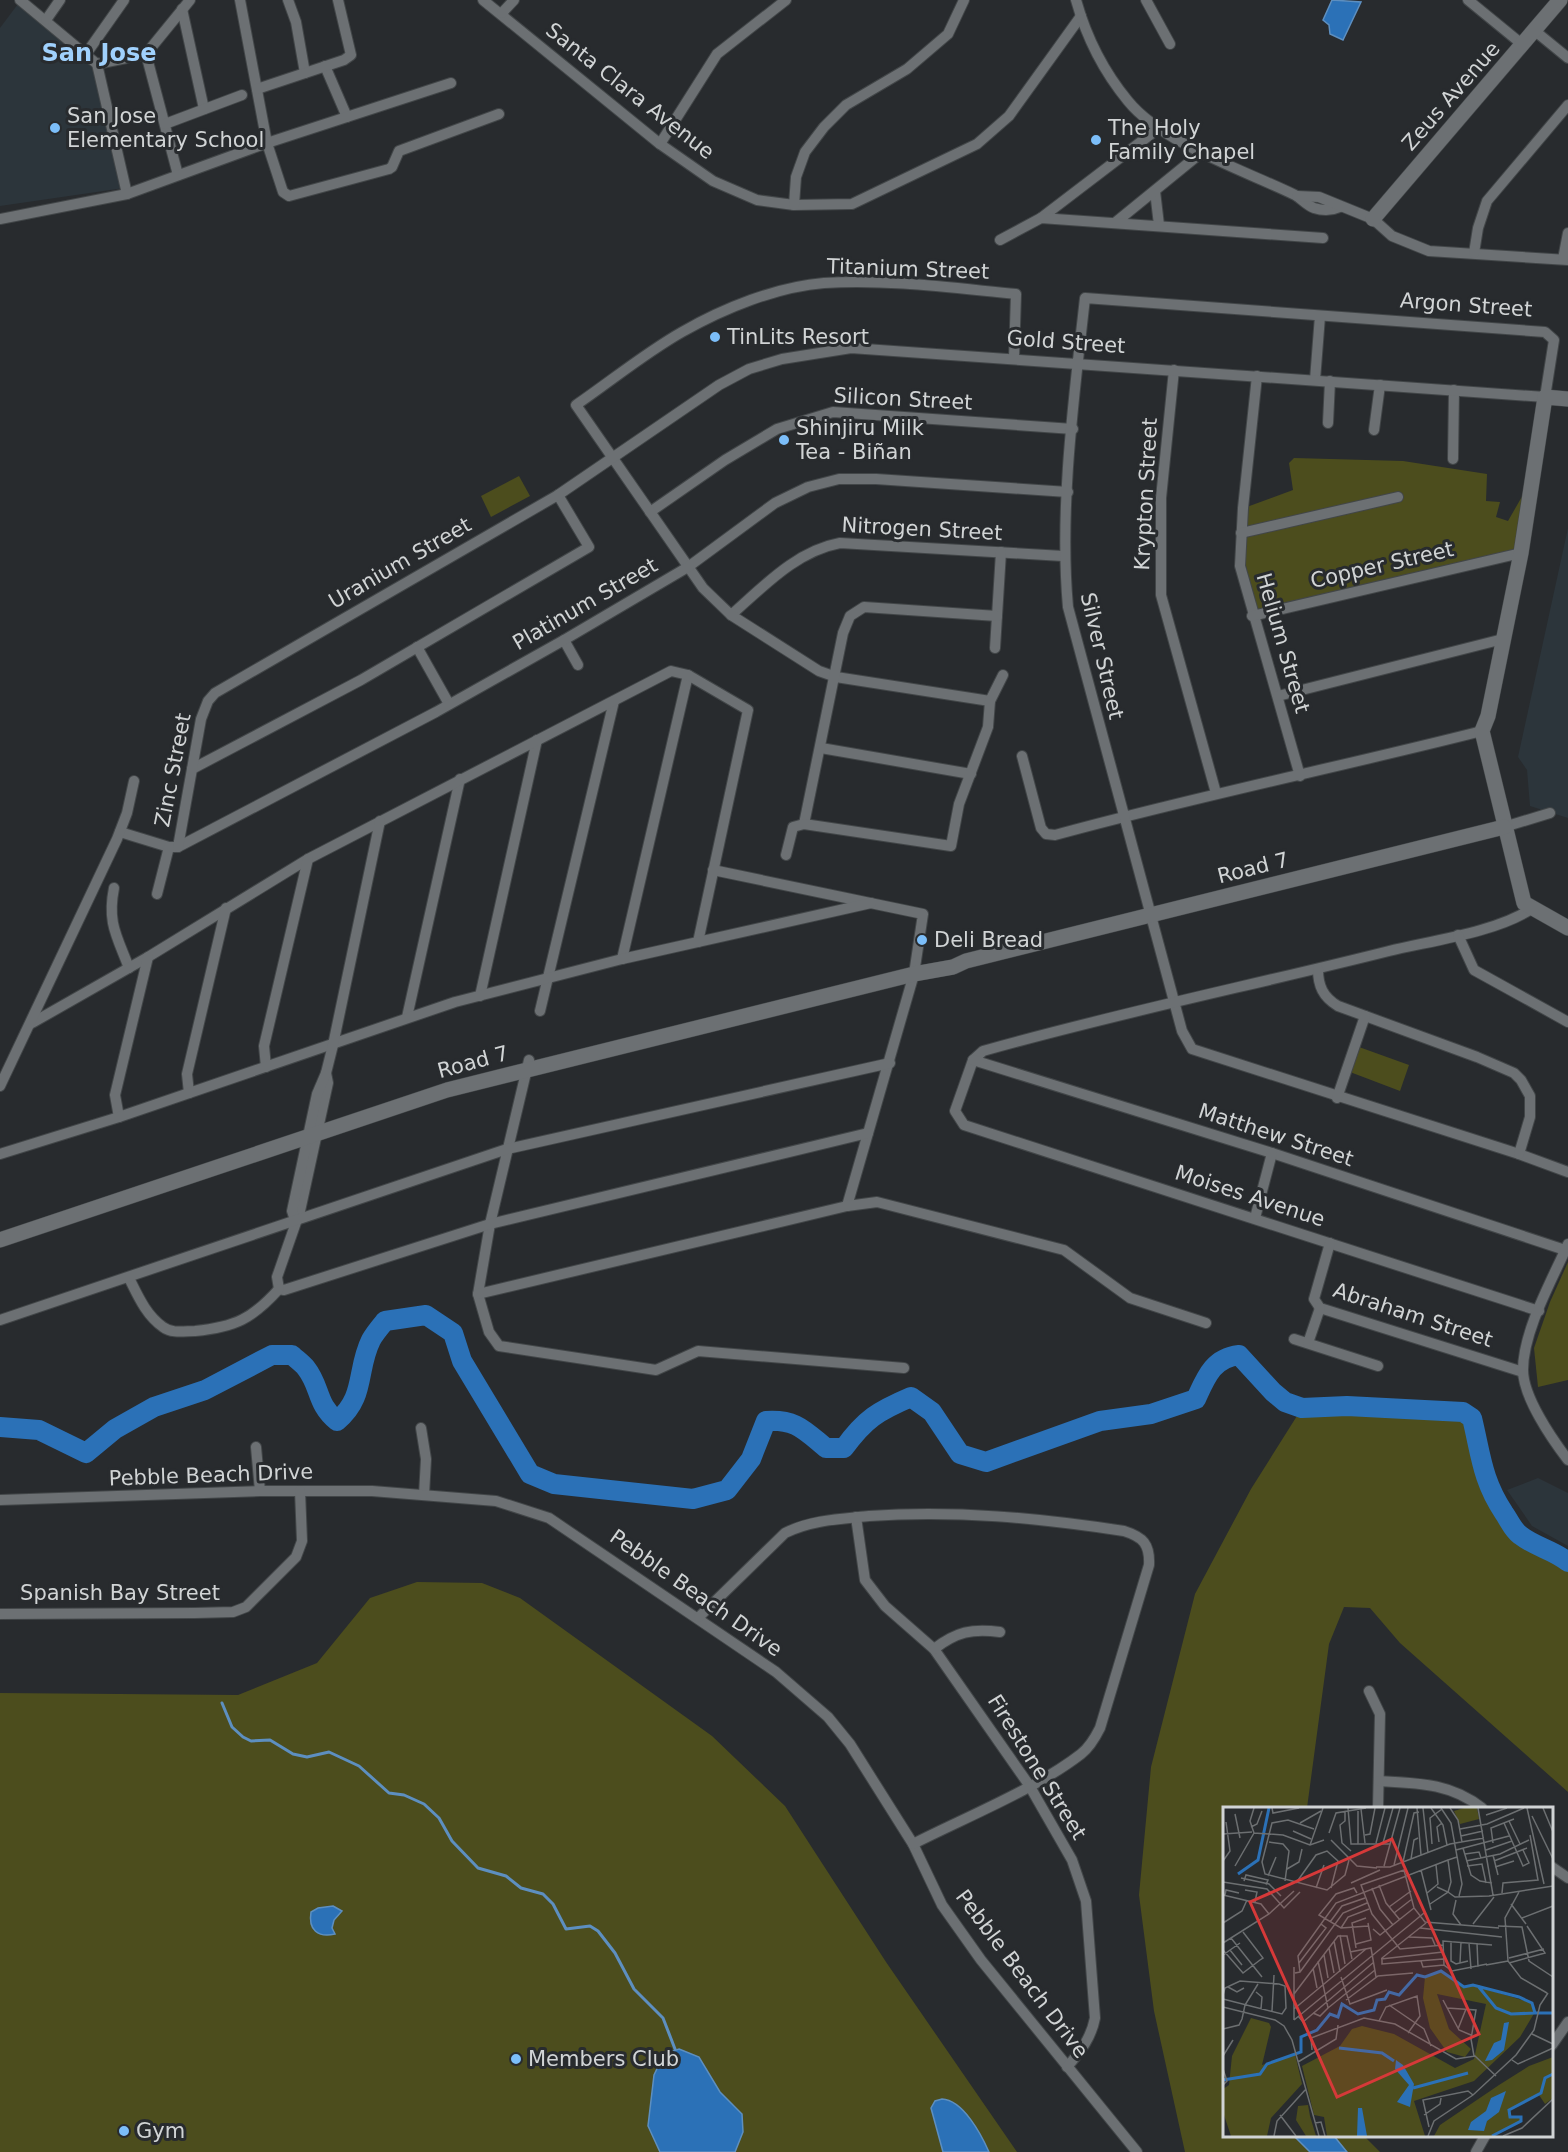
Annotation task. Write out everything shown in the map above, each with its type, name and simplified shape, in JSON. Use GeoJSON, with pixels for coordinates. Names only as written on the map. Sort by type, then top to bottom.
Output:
{"type":"FeatureCollection","features":[{"type":"Feature","properties":{"kind":"street"},"geometry":{"type":"LineString","coordinates":[[20,0],[97,64],[127,194]]}},
{"type":"Feature","properties":{"kind":"street"},"geometry":{"type":"LineString","coordinates":[[46,20],[60,0]]}},
{"type":"Feature","properties":{"kind":"street"},"geometry":{"type":"LineString","coordinates":[[86,54],[124,0]]}},
{"type":"Feature","properties":{"kind":"street"},"geometry":{"type":"LineString","coordinates":[[97,64],[146,54],[190,0]]}},
{"type":"Feature","properties":{"kind":"street"},"geometry":{"type":"LineString","coordinates":[[240,0],[267,143],[284,192],[293,195],[389,169],[393,167],[399,151],[499,114]]}},
{"type":"Feature","properties":{"kind":"street"},"geometry":{"type":"LineString","coordinates":[[288,0],[296,22],[305,73]]}},
{"type":"Feature","properties":{"kind":"street"},"geometry":{"type":"LineString","coordinates":[[257,89],[351,55],[338,0]]}},
{"type":"Feature","properties":{"kind":"street","name":"Santa Clara Avenue"},"geometry":{"type":"LineString","coordinates":[[483,0],[502,13],[660,144],[724,186],[757,200],[794,206],[852,204],[977,144],[1009,116],[1081,16]]}},
{"type":"Feature","properties":{"kind":"street"},"geometry":{"type":"LineString","coordinates":[[502,13],[514,0]]}},
{"type":"Feature","properties":{"kind":"street"},"geometry":{"type":"LineString","coordinates":[[660,144],[717,54],[786,0]]}},
{"type":"Feature","properties":{"kind":"street"},"geometry":{"type":"LineString","coordinates":[[794,206],[796,177],[805,152],[824,127],[846,105],[907,69],[948,34],[964,0]]}},
{"type":"Feature","properties":{"kind":"street"},"geometry":{"type":"LineString","coordinates":[[1076,0],[1095,49],[1129,103],[1159,128],[1202,152],[1297,196],[1316,209],[1328,211],[1340,207],[1373,219],[1392,236],[1429,251],[1566,260],[1568,233]]}},
{"type":"Feature","properties":{"kind":"street"},"geometry":{"type":"LineString","coordinates":[[1146,0],[1170,44]]}},
{"type":"Feature","properties":{"kind":"street"},"geometry":{"type":"LineString","coordinates":[[1468,0],[1523,45]]}},
{"type":"Feature","properties":{"kind":"street","name":"Zeus Avenue"},"geometry":{"type":"LineString","coordinates":[[1373,219],[1560,0]]}},
{"type":"Feature","properties":{"kind":"street"},"geometry":{"type":"LineString","coordinates":[[182,9],[204,109]]}},
{"type":"Feature","properties":{"kind":"street"},"geometry":{"type":"LineString","coordinates":[[1534,31],[1568,58]]}},
{"type":"Feature","properties":{"kind":"street"},"geometry":{"type":"LineString","coordinates":[[146,54],[178,175]]}},
{"type":"Feature","properties":{"kind":"street"},"geometry":{"type":"LineString","coordinates":[[325,66],[347,117]]}},
{"type":"Feature","properties":{"kind":"street"},"geometry":{"type":"LineString","coordinates":[[0,219],[127,194],[267,143],[451,83]]}},
{"type":"Feature","properties":{"kind":"street"},"geometry":{"type":"LineString","coordinates":[[165,124],[242,95]]}},
{"type":"Feature","properties":{"kind":"street"},"geometry":{"type":"LineString","coordinates":[[1474,253],[1482,213],[1487,201],[1568,105]]}},
{"type":"Feature","properties":{"kind":"street"},"geometry":{"type":"LineString","coordinates":[[999,240],[1041,218],[1159,128]]}},
{"type":"Feature","properties":{"kind":"street"},"geometry":{"type":"LineString","coordinates":[[1116,222],[1202,152]]}},
{"type":"Feature","properties":{"kind":"street"},"geometry":{"type":"LineString","coordinates":[[1155,191],[1159,225]]}},
{"type":"Feature","properties":{"kind":"street"},"geometry":{"type":"LineString","coordinates":[[1041,218],[1323,238]]}},
{"type":"Feature","properties":{"kind":"street","name":"Titanium Street"},"geometry":{"type":"LineString","coordinates":[[612,458],[576,405],[681,332],[736,305],[792,289],[823,283],[872,283],[1016,294],[1014,358]]}},
{"type":"Feature","properties":{"kind":"street","name":"Argon Street"},"geometry":{"type":"LineString","coordinates":[[1078,363],[1085,298],[1545,332],[1554,339],[1521,553],[1488,716],[1482,731],[1521,895],[1524,903],[1532,909]]}},
{"type":"Feature","properties":{"kind":"street"},"geometry":{"type":"LineString","coordinates":[[1315,380],[1320,316]]}},
{"type":"Feature","properties":{"kind":"street","name":"Gold Street"},"geometry":{"type":"LineString","coordinates":[[612,458],[719,385],[749,369],[782,359],[851,348],[1545,397]]}},
{"type":"Feature","properties":{"kind":"street","name":"Silver Street"},"geometry":{"type":"LineString","coordinates":[[1078,363],[1063,556],[1068,607],[1122,816],[1152,915],[1182,1031],[1192,1049],[1337,1098]]}},
{"type":"Feature","properties":{"kind":"street","name":"Krypton Street"},"geometry":{"type":"LineString","coordinates":[[1174,370],[1161,498],[1161,595],[1216,793]]}},
{"type":"Feature","properties":{"kind":"street","name":"Helium Street"},"geometry":{"type":"LineString","coordinates":[[1257,376],[1241,533],[1240,566],[1252,615],[1300,776]]}},
{"type":"Feature","properties":{"kind":"street"},"geometry":{"type":"LineString","coordinates":[[1328,423],[1330,381]]}},
{"type":"Feature","properties":{"kind":"street"},"geometry":{"type":"LineString","coordinates":[[1374,430],[1380,385]]}},
{"type":"Feature","properties":{"kind":"street"},"geometry":{"type":"LineString","coordinates":[[1452,459],[1454,390]]}},
{"type":"Feature","properties":{"kind":"street"},"geometry":{"type":"LineString","coordinates":[[1545,397],[1568,399]]}},
{"type":"Feature","properties":{"kind":"street","name":"Silicon Street"},"geometry":{"type":"LineString","coordinates":[[650,512],[725,460],[777,429],[833,412],[1073,429]]}},
{"type":"Feature","properties":{"kind":"street"},"geometry":{"type":"LineString","coordinates":[[612,458],[702,588],[730,615],[801,662],[836,676],[990,701]]}},
{"type":"Feature","properties":{"kind":"street","name":"Uranium Street"},"geometry":{"type":"LineString","coordinates":[[208,701],[223,686],[558,495],[612,458]]}},
{"type":"Feature","properties":{"kind":"street","name":"Platinum Street"},"geometry":{"type":"LineString","coordinates":[[173,847],[449,704],[564,640],[688,567],[775,503],[808,487],[839,479],[876,479],[1068,492]]}},
{"type":"Feature","properties":{"kind":"street"},"geometry":{"type":"LineString","coordinates":[[192,769],[417,647],[589,547],[558,495]]}},
{"type":"Feature","properties":{"kind":"street"},"geometry":{"type":"LineString","coordinates":[[1241,533],[1398,497]]}},
{"type":"Feature","properties":{"kind":"street","name":"Nitrogen Street"},"geometry":{"type":"LineString","coordinates":[[730,615],[792,562],[825,545],[855,543],[1063,556]]}},
{"type":"Feature","properties":{"kind":"street"},"geometry":{"type":"LineString","coordinates":[[995,648],[1001,552]]}},
{"type":"Feature","properties":{"kind":"street","name":"Copper Street"},"geometry":{"type":"LineString","coordinates":[[1252,615],[1521,553]]}},
{"type":"Feature","properties":{"kind":"street"},"geometry":{"type":"LineString","coordinates":[[804,824],[843,633],[850,616],[864,608],[997,616]]}},
{"type":"Feature","properties":{"kind":"street"},"geometry":{"type":"LineString","coordinates":[[1278,696],[1503,639]]}},
{"type":"Feature","properties":{"kind":"street"},"geometry":{"type":"LineString","coordinates":[[564,640],[578,665]]}},
{"type":"Feature","properties":{"kind":"street"},"geometry":{"type":"LineString","coordinates":[[417,647],[449,704]]}},
{"type":"Feature","properties":{"kind":"street"},"geometry":{"type":"LineString","coordinates":[[32,1023],[129,968],[308,859],[671,671],[688,675],[748,710],[698,942]]}},
{"type":"Feature","properties":{"kind":"street"},"geometry":{"type":"LineString","coordinates":[[622,959],[688,675]]}},
{"type":"Feature","properties":{"kind":"street"},"geometry":{"type":"LineString","coordinates":[[786,855],[794,827],[804,824],[951,846],[959,804],[988,727],[990,701],[1003,675]]}},
{"type":"Feature","properties":{"kind":"street","name":"Zinc Street"},"geometry":{"type":"LineString","coordinates":[[157,894],[173,847],[192,769],[201,719],[208,701]]}},
{"type":"Feature","properties":{"kind":"street"},"geometry":{"type":"LineString","coordinates":[[540,1011],[614,701]]}},
{"type":"Feature","properties":{"kind":"street"},"geometry":{"type":"LineString","coordinates":[[1022,756],[1041,828],[1046,834],[1055,835],[1216,793],[1300,776],[1482,731]]}},
{"type":"Feature","properties":{"kind":"street"},"geometry":{"type":"LineString","coordinates":[[480,996],[537,740]]}},
{"type":"Feature","properties":{"kind":"street"},"geometry":{"type":"LineString","coordinates":[[821,747],[971,774]]}},
{"type":"Feature","properties":{"kind":"street"},"geometry":{"type":"LineString","coordinates":[[407,1017],[460,779]]}},
{"type":"Feature","properties":{"kind":"street"},"geometry":{"type":"LineString","coordinates":[[0,1086],[32,1023],[120,832],[128,813],[134,781]]}},
{"type":"Feature","properties":{"kind":"street","name":"Road 7"},"geometry":{"type":"LineString","coordinates":[[0,1232],[313,1131],[528,1065],[915,971],[954,968],[966,961],[1504,827],[1550,813]]}},
{"type":"Feature","properties":{"kind":"street"},"geometry":{"type":"LineString","coordinates":[[279,1289],[277,1276],[300,1211],[313,1131],[328,1083],[326,1073],[380,821]]}},
{"type":"Feature","properties":{"kind":"street"},"geometry":{"type":"LineString","coordinates":[[120,832],[173,847]]}},
{"type":"Feature","properties":{"kind":"street"},"geometry":{"type":"LineString","coordinates":[[266,1067],[264,1046],[308,859]]}},
{"type":"Feature","properties":{"kind":"street"},"geometry":{"type":"LineString","coordinates":[[713,870],[923,914],[915,971],[847,1206]]}},
{"type":"Feature","properties":{"kind":"street"},"geometry":{"type":"LineString","coordinates":[[114,888],[110,910],[112,921],[129,968]]}},
{"type":"Feature","properties":{"kind":"street"},"geometry":{"type":"LineString","coordinates":[[0,1154],[119,1117],[333,1045],[407,1017],[622,959],[871,903]]}},
{"type":"Feature","properties":{"kind":"street"},"geometry":{"type":"LineString","coordinates":[[189,1092],[187,1074],[226,908]]}},
{"type":"Feature","properties":{"kind":"street"},"geometry":{"type":"LineString","coordinates":[[973,1060],[983,1051],[1174,1000],[1318,969],[1458,935],[1518,918],[1532,909],[1568,928]]}},
{"type":"Feature","properties":{"kind":"street"},"geometry":{"type":"LineString","coordinates":[[1458,935],[1474,970],[1568,1022]]}},
{"type":"Feature","properties":{"kind":"street"},"geometry":{"type":"LineString","coordinates":[[119,1117],[115,1095],[147,957]]}},
{"type":"Feature","properties":{"kind":"street"},"geometry":{"type":"LineString","coordinates":[[1318,969],[1318,983],[1324,994],[1338,1006],[1477,1057],[1521,1080],[1530,1096],[1530,1117],[1519,1154]]}},
{"type":"Feature","properties":{"kind":"street"},"geometry":{"type":"LineString","coordinates":[[1365,1016],[1337,1098],[1519,1154],[1568,1172]]}},
{"type":"Feature","properties":{"kind":"street","name":"Moises Avenue"},"geometry":{"type":"LineString","coordinates":[[973,1060],[956,1111],[964,1125],[1539,1311]]}},
{"type":"Feature","properties":{"kind":"street","name":"Matthew Street"},"geometry":{"type":"LineString","coordinates":[[973,1060],[1567,1247]]}},
{"type":"Feature","properties":{"kind":"street"},"geometry":{"type":"LineString","coordinates":[[0,1320],[507,1149],[890,1063]]}},
{"type":"Feature","properties":{"kind":"street"},"geometry":{"type":"LineString","coordinates":[[528,1065],[490,1224],[478,1294],[489,1332],[499,1346],[656,1370],[698,1351],[904,1368]]}},
{"type":"Feature","properties":{"kind":"street","name":"Road 7"},"geometry":{"type":"LineString","coordinates":[[0,1240],[313,1131]]}},
{"type":"Feature","properties":{"kind":"street"},"geometry":{"type":"LineString","coordinates":[[279,1289],[292,1290],[490,1224],[867,1133]]}},
{"type":"Feature","properties":{"kind":"street"},"geometry":{"type":"LineString","coordinates":[[1255,1218],[1272,1153]]}},
{"type":"Feature","properties":{"kind":"street"},"geometry":{"type":"LineString","coordinates":[[478,1294],[847,1206],[877,1202],[1064,1250],[1130,1298],[1206,1323]]}},
{"type":"Feature","properties":{"kind":"street","name":"Abraham Street"},"geometry":{"type":"LineString","coordinates":[[1330,1243],[1314,1299],[1320,1308],[1523,1372]]}},
{"type":"Feature","properties":{"kind":"street"},"geometry":{"type":"LineString","coordinates":[[1567,1247],[1539,1311],[1526,1349],[1523,1372],[1545,1430],[1568,1460]]}},
{"type":"Feature","properties":{"kind":"street"},"geometry":{"type":"LineString","coordinates":[[129,1278],[144,1307],[165,1329],[178,1332],[226,1328],[256,1313],[279,1289]]}},
{"type":"Feature","properties":{"kind":"street"},"geometry":{"type":"LineString","coordinates":[[1308,1343],[1320,1308]]}},
{"type":"Feature","properties":{"kind":"street"},"geometry":{"type":"LineString","coordinates":[[1294,1339],[1378,1365]]}},
{"type":"Feature","properties":{"kind":"street"},"geometry":{"type":"LineString","coordinates":[[421,1428],[426,1451],[424,1494]]}},
{"type":"Feature","properties":{"kind":"street"},"geometry":{"type":"LineString","coordinates":[[256,1447],[260,1491]]}},
{"type":"Feature","properties":{"kind":"street","name":"Pebble Beach Drive"},"geometry":{"type":"LineString","coordinates":[[0,1500],[260,1491],[372,1491],[496,1501],[549,1518],[699,1617],[805,1694],[828,1717],[850,1744],[913,1844],[942,1905],[981,1960],[1137,2152]]}},
{"type":"Feature","properties":{"kind":"street","name":"Spanish Bay Street"},"geometry":{"type":"LineString","coordinates":[[0,1614],[233,1612],[246,1607],[296,1557],[302,1541],[300,1491]]}},
{"type":"Feature","properties":{"kind":"street"},"geometry":{"type":"LineString","coordinates":[[699,1617],[784,1533],[800,1526],[856,1517],[918,1514],[999,1515],[1124,1531],[1137,1535],[1146,1543],[1150,1552],[1149,1565],[1100,1728],[1091,1744],[1082,1754],[1029,1785],[913,1844]]}},
{"type":"Feature","properties":{"kind":"street","name":"Firestone Street"},"geometry":{"type":"LineString","coordinates":[[856,1517],[865,1580],[885,1606],[934,1649],[1029,1785],[1072,1860],[1086,1901],[1095,2018],[1093,2032],[1067,2067]]}},
{"type":"Feature","properties":{"kind":"street"},"geometry":{"type":"LineString","coordinates":[[934,1649],[959,1632],[983,1629],[1000,1632]]}},
{"type":"Feature","properties":{"kind":"street"},"geometry":{"type":"LineString","coordinates":[[1369,1691],[1380,1714],[1378,1807]]}},
{"type":"Feature","properties":{"kind":"street"},"geometry":{"type":"LineString","coordinates":[[1379,1781],[1434,1784],[1469,1798],[1480,1807]]}},
{"type":"Feature","properties":{"kind":"street"},"geometry":{"type":"LineString","coordinates":[[1553,1868],[1568,1878]]}},
{"type":"Feature","properties":{"kind":"street"},"geometry":{"type":"LineString","coordinates":[[1553,2042],[1568,2022]]}},
{"type":"Feature","properties":{"kind":"street"},"geometry":{"type":"LineString","coordinates":[[1476,2152],[1484,2137]]}},
{"type":"Feature","properties":{"kind":"shaded area","name":"San Jose Elementary School"},"geometry":{"type":"Polygon","coordinates":[[[18,4],[94,69],[124,188],[0,206],[0,28],[18,4]]]}},
{"type":"Feature","properties":{"kind":"shaded area"},"geometry":{"type":"Polygon","coordinates":[[[1294,458],[1403,461],[1487,474],[1486,501],[1500,502],[1496,517],[1508,521],[1532,479],[1520,551],[1252,615],[1242,533],[1244,508],[1293,490],[1289,463],[1294,458]]]}},
{"type":"Feature","properties":{"kind":"shaded area"},"geometry":{"type":"Polygon","coordinates":[[[519,476],[530,496],[491,517],[481,496],[519,476]]]}},
{"type":"Feature","properties":{"kind":"shaded area"},"geometry":{"type":"Polygon","coordinates":[[[1568,528],[1568,818],[1530,806],[1527,770],[1518,757],[1568,528]]]}},
{"type":"Feature","properties":{"kind":"shaded area"},"geometry":{"type":"Polygon","coordinates":[[[1359,1047],[1409,1065],[1400,1091],[1350,1072],[1359,1047]]]}},
{"type":"Feature","properties":{"kind":"shaded area"},"geometry":{"type":"Polygon","coordinates":[[[1568,1262],[1568,1380],[1538,1387],[1534,1348],[1550,1302],[1568,1262]]]}},
{"type":"Feature","properties":{"kind":"shaded area"},"geometry":{"type":"Polygon","coordinates":[[[1394,1406],[1431,1408],[1462,1413],[1472,1418],[1480,1456],[1491,1489],[1513,1528],[1526,1539],[1568,1562],[1568,1792],[1400,1643],[1370,1608],[1344,1607],[1329,1644],[1307,1807],[1223,1807],[1223,2137],[1365,2137],[1380,2152],[1185,2152],[1154,2011],[1139,1895],[1151,1767],[1195,1594],[1251,1489],[1302,1408],[1394,1406]]]}},
{"type":"Feature","properties":{"kind":"shaded area"},"geometry":{"type":"Polygon","coordinates":[[[1538,1478],[1568,1493],[1568,1546],[1532,1526],[1507,1490],[1538,1478]]]}},
{"type":"Feature","properties":{"kind":"shaded area"},"geometry":{"type":"Polygon","coordinates":[[[417,1582],[482,1583],[520,1598],[712,1736],[785,1806],[886,1962],[1017,2152],[0,2152],[0,1693],[238,1695],[317,1663],[370,1598],[417,1582]]]}},
{"type":"Feature","properties":{"kind":"water"},"geometry":{"type":"Polygon","coordinates":[[[1332,0],[1361,2],[1343,40],[1330,34],[1329,25],[1323,20],[1332,0]]]}},
{"type":"Feature","properties":{"kind":"water"},"geometry":{"type":"Polygon","coordinates":[[[333,1906],[342,1911],[334,1920],[332,1928],[335,1934],[319,1934],[311,1924],[311,1912],[318,1908],[333,1906]]]}},
{"type":"Feature","properties":{"kind":"water"},"geometry":{"type":"Polygon","coordinates":[[[679,2049],[699,2057],[720,2092],[742,2114],[743,2132],[735,2152],[660,2152],[648,2126],[654,2075],[664,2054],[679,2049]]]}},
{"type":"Feature","properties":{"kind":"water"},"geometry":{"type":"Polygon","coordinates":[[[942,2099],[950,2101],[964,2111],[989,2152],[943,2152],[931,2108],[935,2101],[942,2099]]]}},
{"type":"Feature","properties":{"kind":"water"},"geometry":{"type":"Polygon","coordinates":[[[1295,2137],[1335,2137],[1347,2152],[1310,2152],[1295,2137]]]}},
{"type":"Feature","properties":{"kind":"waterway"},"geometry":{"type":"LineString","coordinates":[[0,1427],[39,1430],[86,1453],[115,1429],[154,1407],[205,1390],[272,1355],[292,1355],[304,1366],[311,1375],[325,1408],[337,1421],[346,1412],[357,1393],[366,1351],[372,1338],[385,1321],[426,1315],[453,1333],[462,1361],[530,1474],[554,1484],[693,1499],[727,1490],[751,1459],[766,1421],[785,1422],[799,1427],[826,1448],[844,1448],[873,1417],[911,1397],[932,1412],[960,1454],[986,1462],[1100,1421],[1151,1414],[1196,1399],[1207,1376],[1217,1364],[1239,1355],[1273,1392],[1285,1402],[1302,1408],[1347,1406],[1463,1412],[1472,1418],[1480,1456],[1491,1489],[1513,1528],[1526,1539],[1568,1562]]}},
{"type":"Feature","properties":{"kind":"waterway"},"geometry":{"type":"LineString","coordinates":[[222,1703],[232,1727],[243,1737],[251,1741],[270,1740],[293,1754],[307,1757],[329,1752],[359,1766],[389,1793],[404,1795],[424,1804],[439,1818],[452,1841],[478,1868],[506,1876],[521,1888],[543,1894],[553,1904],[566,1929],[590,1926],[598,1931],[615,1953],[634,1989],[663,2018],[675,2049]]}},
{"type":"Feature","properties":{"kind":"place","name":"San Jose Elementary School"},"geometry":{"type":"Point","coordinates":[55,128]}},
{"type":"Feature","properties":{"kind":"place","name":"The Holy Family Chapel"},"geometry":{"type":"Point","coordinates":[1096,140]}},
{"type":"Feature","properties":{"kind":"place","name":"TinLits Resort"},"geometry":{"type":"Point","coordinates":[715,337]}},
{"type":"Feature","properties":{"kind":"place","name":"Shinjiru Milk Tea - Biñan"},"geometry":{"type":"Point","coordinates":[784,440]}},
{"type":"Feature","properties":{"kind":"place","name":"Deli Bread"},"geometry":{"type":"Point","coordinates":[922,940]}},
{"type":"Feature","properties":{"kind":"place","name":"Members Club"},"geometry":{"type":"Point","coordinates":[516,2059]}},
{"type":"Feature","properties":{"kind":"place","name":"Gym"},"geometry":{"type":"Point","coordinates":[124,2131]}},
{"type":"Feature","properties":{"kind":"district","name":"San Jose"},"geometry":{"type":"Point","coordinates":[99,53]}}]}
